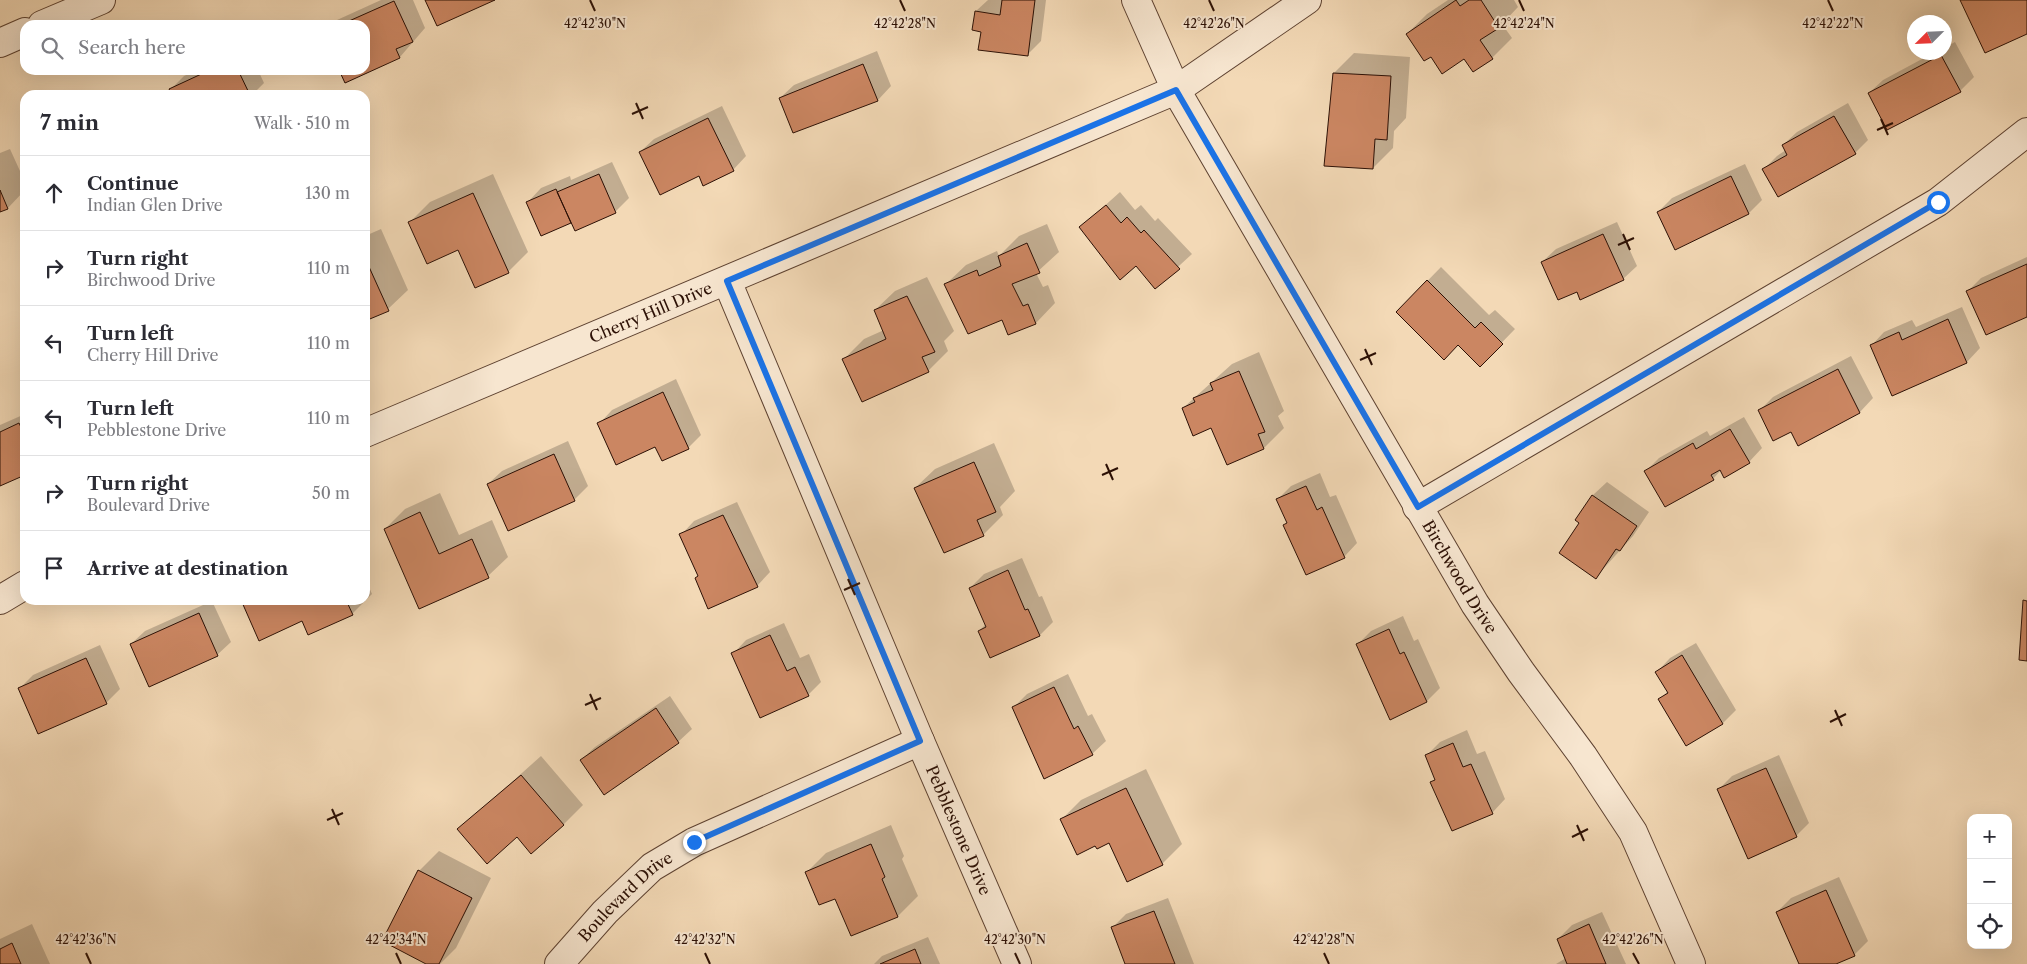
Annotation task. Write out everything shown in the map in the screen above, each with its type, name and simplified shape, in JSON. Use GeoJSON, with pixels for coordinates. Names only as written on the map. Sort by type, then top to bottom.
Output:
{"type":"FeatureCollection","features":[{"type":"Feature","properties":{"kind":"street"},"geometry":{"type":"LineString","coordinates":[[54,20],[101,0]]}},
{"type":"Feature","properties":{"kind":"street","name":"Birchwood Drive"},"geometry":{"type":"LineString","coordinates":[[1136,0],[1176,90],[1475,604],[1520,672],[1583,756],[1633,832],[1691,964]]}},
{"type":"Feature","properties":{"kind":"street","name":"Cherry Hill Drive"},"geometry":{"type":"LineString","coordinates":[[370,430],[727,281],[1176,90],[1307,0]]}},
{"type":"Feature","properties":{"kind":"street"},"geometry":{"type":"LineString","coordinates":[[0,43],[20,34]]}},
{"type":"Feature","properties":{"kind":"street"},"geometry":{"type":"LineString","coordinates":[[1418,507],[1938,202],[2027,132]]}},
{"type":"Feature","properties":{"kind":"street","name":"Pebblestone Drive"},"geometry":{"type":"LineString","coordinates":[[727,281],[920,741],[1017,964]]}},
{"type":"Feature","properties":{"kind":"street"},"geometry":{"type":"LineString","coordinates":[[0,600],[20,588]]}},
{"type":"Feature","properties":{"kind":"street","name":"Boulevard Drive"},"geometry":{"type":"LineString","coordinates":[[559,964],[605,912],[652,867],[694,842],[920,741]]}},
{"type":"Feature","properties":{"kind":"building"},"geometry":{"type":"Polygon","coordinates":[[[425,0],[495,0],[437,26],[425,0]]]}},
{"type":"Feature","properties":{"kind":"building"},"geometry":{"type":"Polygon","coordinates":[[[1002,0],[1035,0],[1028,56],[978,50],[981,32],[972,30],[975,11],[1000,15],[1002,0]]]}},
{"type":"Feature","properties":{"kind":"building"},"geometry":{"type":"Polygon","coordinates":[[[1456,0],[1460,6],[1469,0],[1481,0],[1499,28],[1480,40],[1493,59],[1473,72],[1464,59],[1442,74],[1431,57],[1424,61],[1406,34],[1456,0]]]}},
{"type":"Feature","properties":{"kind":"building"},"geometry":{"type":"Polygon","coordinates":[[[1960,0],[2027,0],[2027,34],[1985,53],[1960,0]]]}},
{"type":"Feature","properties":{"kind":"building"},"geometry":{"type":"Polygon","coordinates":[[[394,1],[413,42],[396,49],[400,58],[370,72],[370,20],[351,20],[394,1]]]}},
{"type":"Feature","properties":{"kind":"building"},"geometry":{"type":"Polygon","coordinates":[[[1931,60],[1944,60],[1961,92],[1887,130],[1868,93],[1931,60]]]}},
{"type":"Feature","properties":{"kind":"building"},"geometry":{"type":"Polygon","coordinates":[[[863,64],[878,101],[793,133],[779,98],[863,64]]]}},
{"type":"Feature","properties":{"kind":"building"},"geometry":{"type":"Polygon","coordinates":[[[1333,73],[1391,76],[1387,140],[1375,139],[1373,169],[1324,166],[1333,73]]]}},
{"type":"Feature","properties":{"kind":"building"},"geometry":{"type":"Polygon","coordinates":[[[199,75],[240,75],[248,90],[170,90],[199,75]]]}},
{"type":"Feature","properties":{"kind":"building"},"geometry":{"type":"Polygon","coordinates":[[[341,75],[363,75],[345,83],[341,75]]]}},
{"type":"Feature","properties":{"kind":"building"},"geometry":{"type":"Polygon","coordinates":[[[1834,116],[1856,154],[1778,197],[1762,169],[1787,155],[1782,145],[1834,116]]]}},
{"type":"Feature","properties":{"kind":"building"},"geometry":{"type":"Polygon","coordinates":[[[708,118],[734,171],[703,186],[699,176],[660,195],[639,152],[708,118]]]}},
{"type":"Feature","properties":{"kind":"building"},"geometry":{"type":"Polygon","coordinates":[[[599,174],[616,213],[575,231],[557,192],[599,174]]]}},
{"type":"Feature","properties":{"kind":"building"},"geometry":{"type":"Polygon","coordinates":[[[1731,176],[1749,214],[1675,250],[1657,212],[1731,176]]]}},
{"type":"Feature","properties":{"kind":"building"},"geometry":{"type":"Polygon","coordinates":[[[556,189],[571,223],[541,236],[526,202],[556,189]]]}},
{"type":"Feature","properties":{"kind":"building"},"geometry":{"type":"Polygon","coordinates":[[[0,190],[8,209],[0,212],[0,190]]]}},
{"type":"Feature","properties":{"kind":"building"},"geometry":{"type":"Polygon","coordinates":[[[473,193],[509,273],[475,288],[458,250],[427,264],[408,222],[473,193]]]}},
{"type":"Feature","properties":{"kind":"building"},"geometry":{"type":"Polygon","coordinates":[[[1106,205],[1121,223],[1127,217],[1141,233],[1144,230],[1180,269],[1155,289],[1136,266],[1120,280],[1079,227],[1106,205]]]}},
{"type":"Feature","properties":{"kind":"building"},"geometry":{"type":"Polygon","coordinates":[[[1603,234],[1624,280],[1580,300],[1577,292],[1558,300],[1541,262],[1603,234]]]}},
{"type":"Feature","properties":{"kind":"building"},"geometry":{"type":"Polygon","coordinates":[[[1027,243],[1040,273],[1012,284],[1023,306],[1028,304],[1036,324],[1008,335],[1002,320],[968,334],[944,284],[977,270],[979,276],[1001,266],[998,256],[1027,243]]]}},
{"type":"Feature","properties":{"kind":"building"},"geometry":{"type":"Polygon","coordinates":[[[2027,264],[2027,317],[1986,335],[1966,291],[2027,264]]]}},
{"type":"Feature","properties":{"kind":"building"},"geometry":{"type":"Polygon","coordinates":[[[370,269],[389,311],[370,319],[370,269]]]}},
{"type":"Feature","properties":{"kind":"building"},"geometry":{"type":"Polygon","coordinates":[[[1427,280],[1475,328],[1481,322],[1503,344],[1480,367],[1458,345],[1444,360],[1396,312],[1427,280]]]}},
{"type":"Feature","properties":{"kind":"building"},"geometry":{"type":"Polygon","coordinates":[[[907,296],[935,352],[922,357],[929,372],[862,402],[842,359],[886,339],[874,310],[907,296]]]}},
{"type":"Feature","properties":{"kind":"building"},"geometry":{"type":"Polygon","coordinates":[[[1948,319],[1967,363],[1892,396],[1870,345],[1899,332],[1902,340],[1948,319]]]}},
{"type":"Feature","properties":{"kind":"building"},"geometry":{"type":"Polygon","coordinates":[[[1838,369],[1860,413],[1798,446],[1791,432],[1773,441],[1758,410],[1838,369]]]}},
{"type":"Feature","properties":{"kind":"building"},"geometry":{"type":"Polygon","coordinates":[[[1239,371],[1265,432],[1258,434],[1264,449],[1227,465],[1211,428],[1193,436],[1182,408],[1195,402],[1193,398],[1213,390],[1210,383],[1239,371]]]}},
{"type":"Feature","properties":{"kind":"building"},"geometry":{"type":"Polygon","coordinates":[[[663,392],[689,449],[662,461],[655,447],[616,465],[597,423],[663,392]]]}},
{"type":"Feature","properties":{"kind":"building"},"geometry":{"type":"Polygon","coordinates":[[[19,423],[20,425],[20,477],[0,486],[0,432],[19,423]]]}},
{"type":"Feature","properties":{"kind":"building"},"geometry":{"type":"Polygon","coordinates":[[[1730,429],[1750,463],[1724,478],[1720,470],[1711,475],[1714,480],[1665,507],[1644,471],[1693,443],[1696,449],[1730,429]]]}},
{"type":"Feature","properties":{"kind":"building"},"geometry":{"type":"Polygon","coordinates":[[[554,454],[575,501],[508,531],[487,484],[554,454]]]}},
{"type":"Feature","properties":{"kind":"building"},"geometry":{"type":"Polygon","coordinates":[[[974,462],[996,512],[977,520],[984,536],[944,553],[914,488],[974,462]]]}},
{"type":"Feature","properties":{"kind":"building"},"geometry":{"type":"Polygon","coordinates":[[[1306,486],[1317,510],[1322,507],[1345,558],[1306,575],[1283,525],[1287,523],[1276,499],[1306,486]]]}},
{"type":"Feature","properties":{"kind":"building"},"geometry":{"type":"Polygon","coordinates":[[[1592,495],[1637,526],[1620,551],[1616,549],[1596,579],[1559,553],[1579,523],[1575,520],[1592,495]]]}},
{"type":"Feature","properties":{"kind":"building"},"geometry":{"type":"Polygon","coordinates":[[[420,512],[439,554],[472,539],[489,578],[419,609],[384,529],[420,512]]]}},
{"type":"Feature","properties":{"kind":"building"},"geometry":{"type":"Polygon","coordinates":[[[723,515],[758,587],[708,609],[695,578],[698,576],[679,534],[723,515]]]}},
{"type":"Feature","properties":{"kind":"building"},"geometry":{"type":"Polygon","coordinates":[[[1008,570],[1025,610],[1028,609],[1040,636],[990,658],[978,631],[986,627],[969,588],[1008,570]]]}},
{"type":"Feature","properties":{"kind":"building"},"geometry":{"type":"Polygon","coordinates":[[[2023,600],[2027,601],[2027,661],[2019,660],[2023,600]]]}},
{"type":"Feature","properties":{"kind":"building"},"geometry":{"type":"Polygon","coordinates":[[[243,605],[348,605],[353,615],[308,635],[302,621],[259,641],[243,605]]]}},
{"type":"Feature","properties":{"kind":"building"},"geometry":{"type":"Polygon","coordinates":[[[199,613],[218,656],[149,687],[130,644],[199,613]]]}},
{"type":"Feature","properties":{"kind":"building"},"geometry":{"type":"Polygon","coordinates":[[[1389,629],[1400,654],[1404,652],[1427,702],[1390,720],[1356,644],[1389,629]]]}},
{"type":"Feature","properties":{"kind":"building"},"geometry":{"type":"Polygon","coordinates":[[[770,635],[787,671],[795,667],[809,696],[760,718],[731,653],[770,635]]]}},
{"type":"Feature","properties":{"kind":"building"},"geometry":{"type":"Polygon","coordinates":[[[1682,655],[1723,724],[1686,746],[1658,699],[1668,693],[1655,672],[1682,655]]]}},
{"type":"Feature","properties":{"kind":"building"},"geometry":{"type":"Polygon","coordinates":[[[86,658],[107,704],[38,734],[18,688],[86,658]]]}},
{"type":"Feature","properties":{"kind":"building"},"geometry":{"type":"Polygon","coordinates":[[[1054,687],[1074,729],[1078,726],[1093,755],[1044,779],[1012,707],[1054,687]]]}},
{"type":"Feature","properties":{"kind":"building"},"geometry":{"type":"Polygon","coordinates":[[[656,708],[679,743],[604,795],[580,760],[656,708]]]}},
{"type":"Feature","properties":{"kind":"building"},"geometry":{"type":"Polygon","coordinates":[[[1453,743],[1463,767],[1471,764],[1493,814],[1452,831],[1430,782],[1435,780],[1425,755],[1453,743]]]}},
{"type":"Feature","properties":{"kind":"building"},"geometry":{"type":"Polygon","coordinates":[[[1766,768],[1797,837],[1748,859],[1717,789],[1766,768]]]}},
{"type":"Feature","properties":{"kind":"building"},"geometry":{"type":"Polygon","coordinates":[[[521,775],[564,825],[531,854],[517,837],[487,864],[457,829],[521,775]]]}},
{"type":"Feature","properties":{"kind":"building"},"geometry":{"type":"Polygon","coordinates":[[[1126,788],[1163,865],[1127,882],[1109,843],[1097,849],[1095,846],[1077,855],[1060,819],[1126,788]]]}},
{"type":"Feature","properties":{"kind":"building"},"geometry":{"type":"Polygon","coordinates":[[[871,844],[885,877],[882,879],[898,917],[851,936],[835,899],[819,905],[805,872],[871,844]]]}},
{"type":"Feature","properties":{"kind":"building"},"geometry":{"type":"Polygon","coordinates":[[[418,870],[472,898],[439,964],[426,964],[382,941],[418,870]]]}},
{"type":"Feature","properties":{"kind":"building"},"geometry":{"type":"Polygon","coordinates":[[[1826,890],[1855,956],[1836,964],[1799,964],[1776,912],[1826,890]]]}},
{"type":"Feature","properties":{"kind":"building"},"geometry":{"type":"Polygon","coordinates":[[[1154,911],[1175,964],[1125,964],[1111,927],[1154,911]]]}},
{"type":"Feature","properties":{"kind":"building"},"geometry":{"type":"Polygon","coordinates":[[[1589,924],[1606,964],[1567,964],[1557,939],[1589,924]]]}},
{"type":"Feature","properties":{"kind":"building"},"geometry":{"type":"Polygon","coordinates":[[[12,943],[21,964],[0,964],[0,949],[12,943]]]}},
{"type":"Feature","properties":{"kind":"building"},"geometry":{"type":"Polygon","coordinates":[[[915,949],[921,964],[880,964],[915,949]]]}},
{"type":"Feature","properties":{"kind":"route"},"geometry":{"type":"LineString","coordinates":[[694,842],[920,741],[727,281],[1176,90],[1418,507],[1938,202]]}}]}
